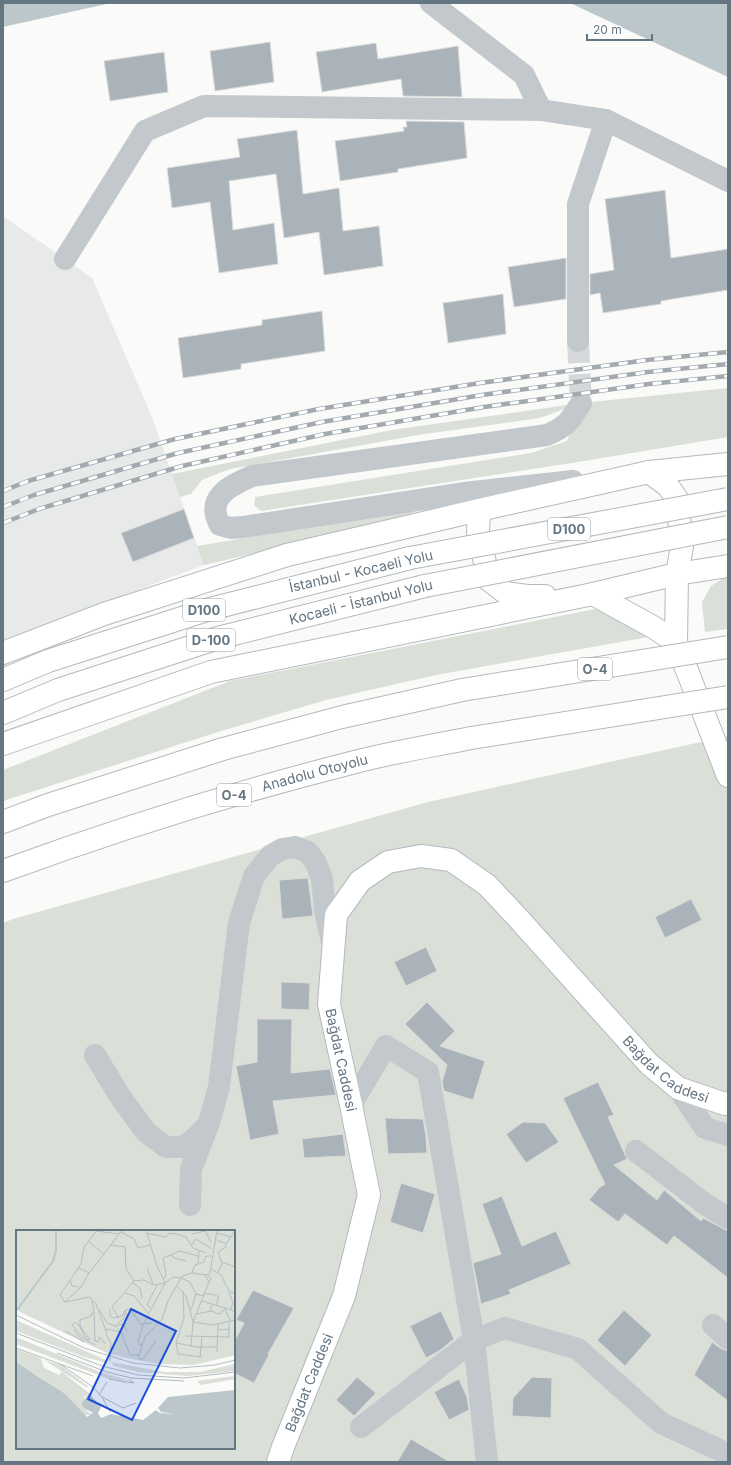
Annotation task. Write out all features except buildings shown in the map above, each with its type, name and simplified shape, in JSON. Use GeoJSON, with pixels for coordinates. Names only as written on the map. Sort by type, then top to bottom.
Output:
{"type":"FeatureCollection","features":[{"type":"Feature","properties":{"kind":"main road"},"geometry":{"type":"LineString","coordinates":[[3,653],[104,614],[287,555],[650,472],[728,464]]}},
{"type":"Feature","properties":{"kind":"main road"},"geometry":{"type":"LineString","coordinates":[[650,472],[668,486],[677,499],[682,546],[677,574],[676,642],[728,776]]}},
{"type":"Feature","properties":{"kind":"main road","name":"İstanbul - Kocaeli Yolu"},"geometry":{"type":"LineString","coordinates":[[3,680],[48,661],[210,609],[410,558],[728,499]]}},
{"type":"Feature","properties":{"kind":"main road"},"geometry":{"type":"LineString","coordinates":[[479,510],[478,532],[489,580],[506,594],[527,596],[592,594],[653,627],[676,642]]}},
{"type":"Feature","properties":{"kind":"main road","name":"Kocaeli - İstanbul Yolu"},"geometry":{"type":"LineString","coordinates":[[3,713],[58,690],[218,638],[425,586],[728,527]]}},
{"type":"Feature","properties":{"kind":"main road"},"geometry":{"type":"LineString","coordinates":[[3,744],[211,672],[592,594],[677,574],[728,566]]}},
{"type":"Feature","properties":{"kind":"main road","name":"O-4"},"geometry":{"type":"LineString","coordinates":[[3,822],[223,749],[342,717],[462,690],[728,647]]}},
{"type":"Feature","properties":{"kind":"main road","name":"Anadolu Otoyolu"},"geometry":{"type":"LineString","coordinates":[[3,872],[76,845],[245,792],[356,762],[471,738],[728,697]]}},
{"type":"Feature","properties":{"kind":"main road","name":"Bağdat Caddesi"},"geometry":{"type":"LineString","coordinates":[[278,1462],[344,1296],[369,1195],[329,1004],[336,915],[360,881],[388,862],[421,856],[451,860],[487,885],[649,1064],[678,1088],[725,1104],[728,1103]]}},
{"type":"Feature","properties":{"kind":"street"},"geometry":{"type":"LineString","coordinates":[[431,3],[524,75],[541,110]]}},
{"type":"Feature","properties":{"kind":"street"},"geometry":{"type":"LineString","coordinates":[[64,259],[145,131],[204,106],[541,110],[606,120],[728,181]]}},
{"type":"Feature","properties":{"kind":"street"},"geometry":{"type":"LineString","coordinates":[[578,341],[578,204],[606,120]]}},
{"type":"Feature","properties":{"kind":"street"},"geometry":{"type":"LineString","coordinates":[[581,403],[572,418],[562,428],[547,435],[252,476],[233,484],[218,498],[215,515],[220,525],[231,528],[464,494],[650,472]]}},
{"type":"Feature","properties":{"kind":"street"},"geometry":{"type":"LineString","coordinates":[[464,494],[472,498],[479,510]]}},
{"type":"Feature","properties":{"kind":"street"},"geometry":{"type":"LineString","coordinates":[[190,1205],[191,1170],[209,1123],[219,1087],[239,923],[254,876],[270,856],[282,849],[296,847],[308,852],[316,863],[322,880],[325,911],[333,949]]}},
{"type":"Feature","properties":{"kind":"street"},"geometry":{"type":"LineString","coordinates":[[351,1105],[386,1046],[428,1072],[474,1340],[486,1462]]}},
{"type":"Feature","properties":{"kind":"street"},"geometry":{"type":"LineString","coordinates":[[95,1055],[120,1095],[146,1132],[166,1147],[182,1147],[192,1140],[209,1123]]}},
{"type":"Feature","properties":{"kind":"street"},"geometry":{"type":"LineString","coordinates":[[678,1088],[705,1128],[728,1135]]}},
{"type":"Feature","properties":{"kind":"street"},"geometry":{"type":"LineString","coordinates":[[636,1151],[705,1204],[728,1218]]}},
{"type":"Feature","properties":{"kind":"street"},"geometry":{"type":"LineString","coordinates":[[361,1427],[474,1340],[505,1328],[578,1349],[661,1423],[728,1454]]}},
{"type":"Feature","properties":{"kind":"shaded area"},"geometry":{"type":"Polygon","coordinates":[[[3,3],[111,3],[3,27],[3,3]]]}},
{"type":"Feature","properties":{"kind":"shaded area"},"geometry":{"type":"Polygon","coordinates":[[[570,3],[728,3],[728,77],[570,3]]]}},
{"type":"Feature","properties":{"kind":"shaded area"},"geometry":{"type":"Polygon","coordinates":[[[3,216],[92,278],[152,417],[204,565],[3,641],[3,216]]]}},
{"type":"Feature","properties":{"kind":"shaded area"},"geometry":{"type":"Polygon","coordinates":[[[728,388],[728,437],[578,462],[261,511],[254,505],[255,497],[531,453],[567,441],[581,403],[728,388]]]}},
{"type":"Feature","properties":{"kind":"shaded area"},"geometry":{"type":"Polygon","coordinates":[[[581,403],[540,418],[418,435],[230,469],[202,480],[191,494],[180,497],[172,474],[392,430],[581,403]]]}},
{"type":"Feature","properties":{"kind":"shaded area"},"geometry":{"type":"Polygon","coordinates":[[[403,511],[424,514],[204,565],[197,546],[403,511]]]}},
{"type":"Feature","properties":{"kind":"shaded area"},"geometry":{"type":"Polygon","coordinates":[[[728,575],[728,629],[705,632],[702,602],[711,586],[728,575]]]}},
{"type":"Feature","properties":{"kind":"shaded area"},"geometry":{"type":"Polygon","coordinates":[[[595,609],[654,636],[436,675],[326,700],[218,732],[3,801],[3,770],[230,681],[595,609]]]}},
{"type":"Feature","properties":{"kind":"shaded area"},"geometry":{"type":"Polygon","coordinates":[[[728,736],[728,1462],[3,1462],[3,923],[428,802],[728,736]]]}},
{"type":"Feature","properties":{"kind":"tunnel"},"geometry":{"type":"LineString","coordinates":[[578,341],[581,403]]}},
{"type":"Feature","properties":{"kind":"railway"},"geometry":{"type":"LineString","coordinates":[[3,491],[28,481],[175,439],[319,409],[480,383],[647,360],[728,352]]}},
{"type":"Feature","properties":{"kind":"railway"},"geometry":{"type":"LineString","coordinates":[[3,507],[34,495],[178,453],[322,422],[482,395],[648,372],[728,364]]}},
{"type":"Feature","properties":{"kind":"railway"},"geometry":{"type":"LineString","coordinates":[[3,523],[39,509],[182,466],[325,434],[484,407],[649,384],[728,376]]}}]}
